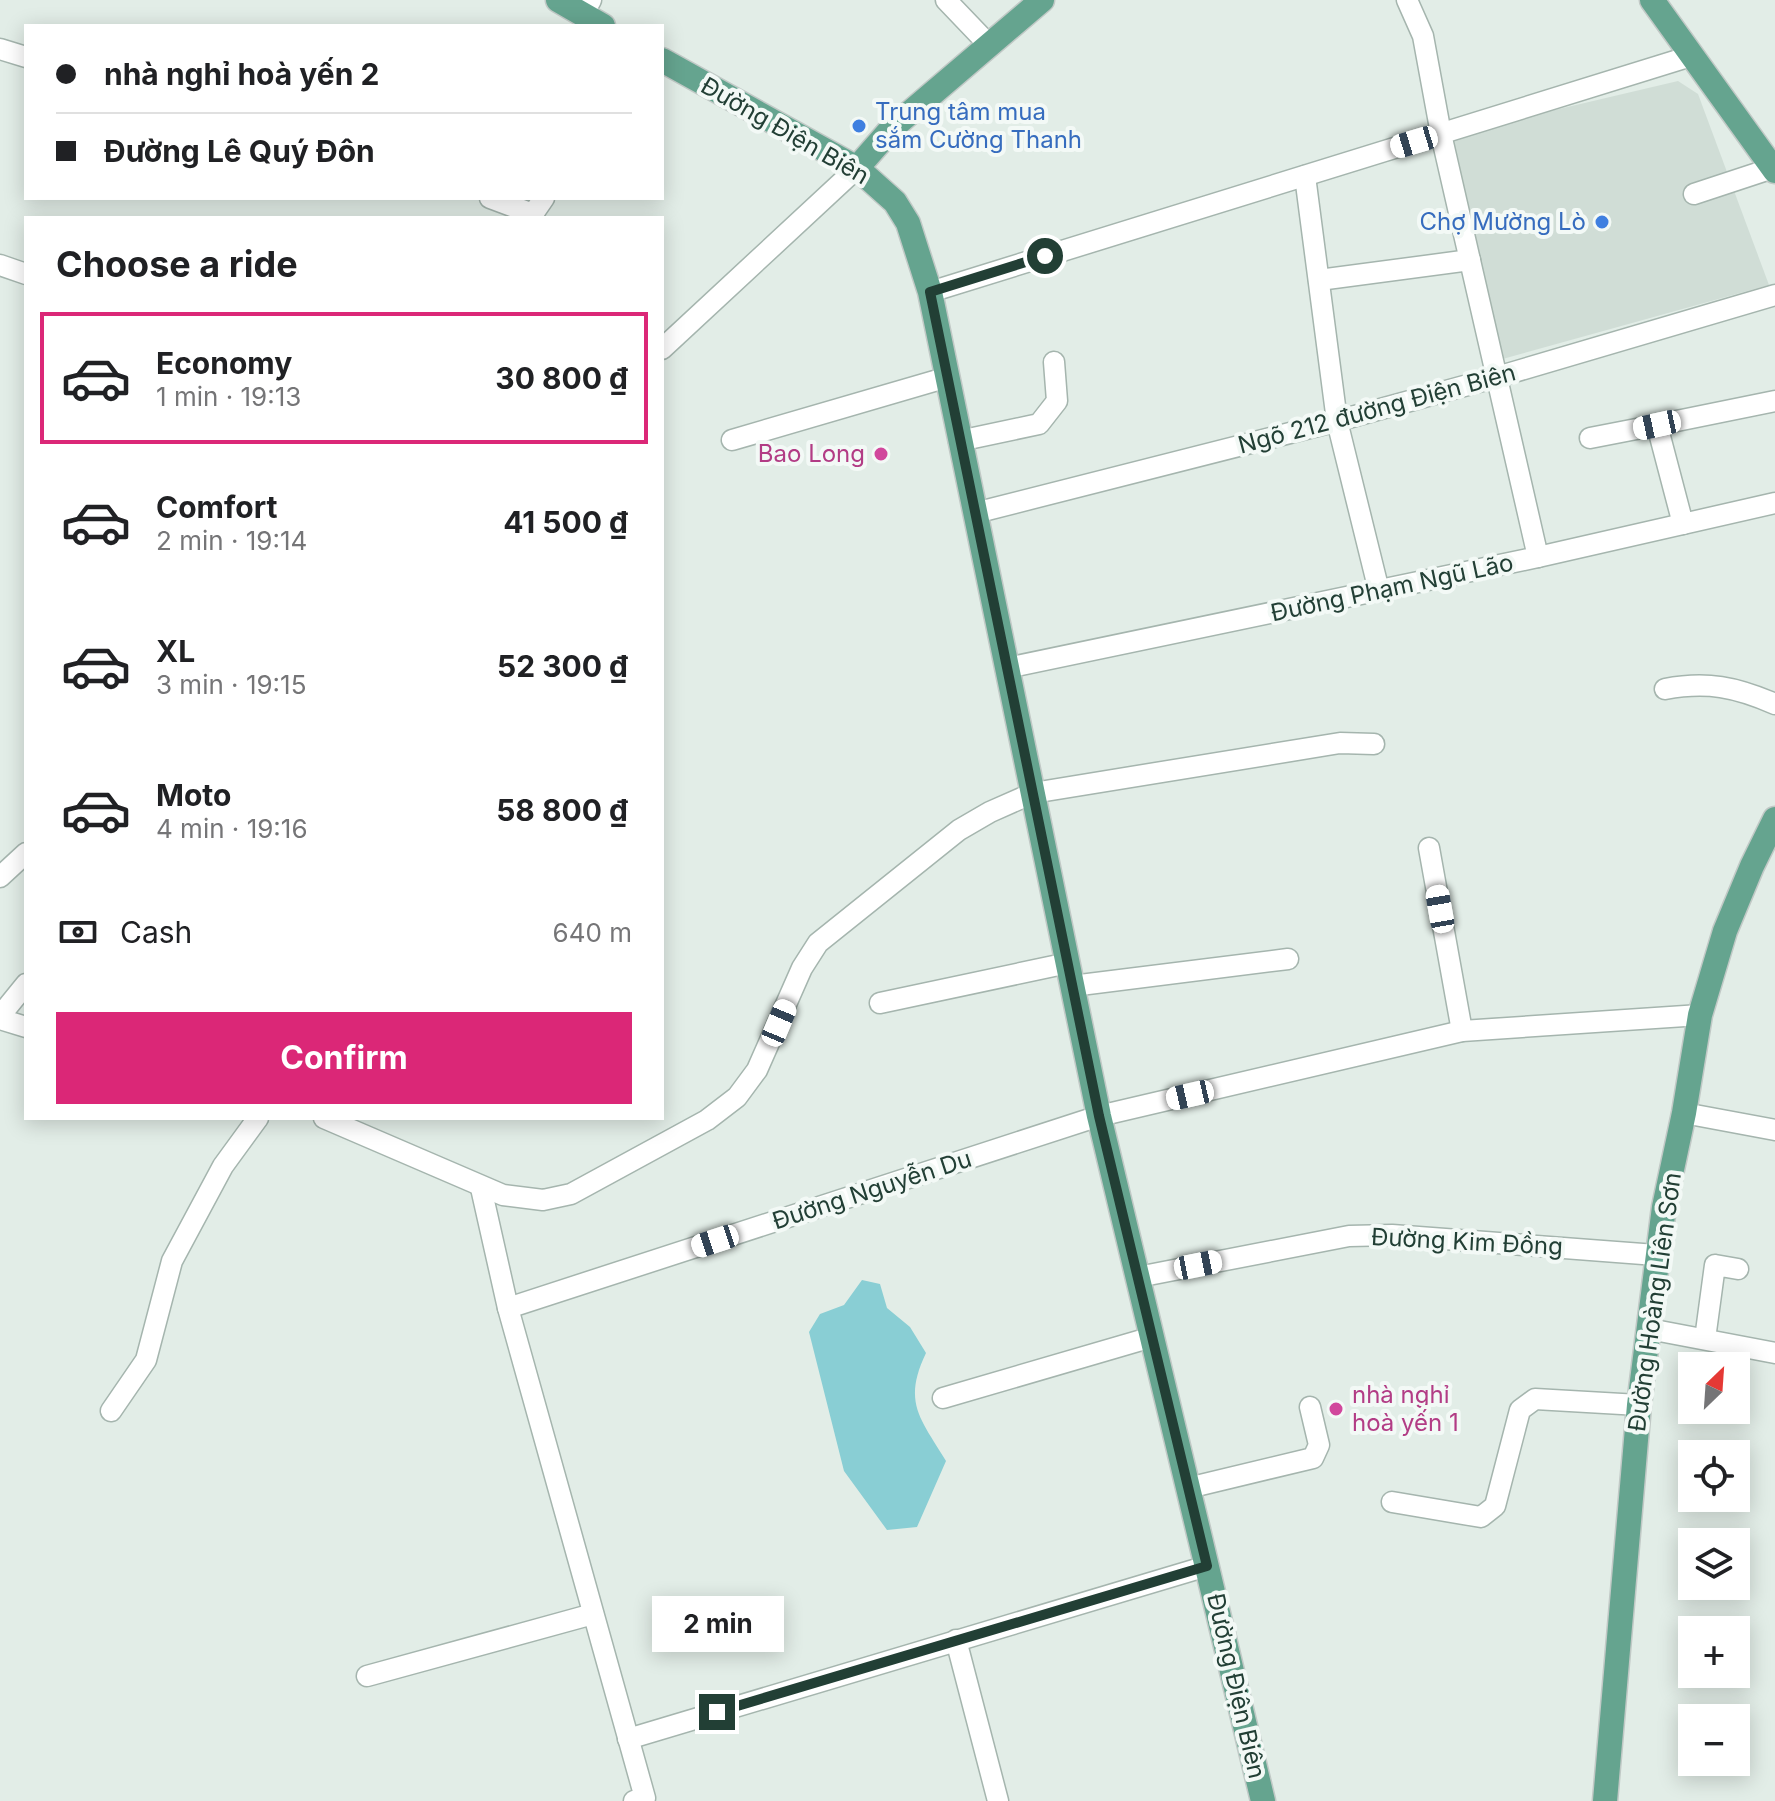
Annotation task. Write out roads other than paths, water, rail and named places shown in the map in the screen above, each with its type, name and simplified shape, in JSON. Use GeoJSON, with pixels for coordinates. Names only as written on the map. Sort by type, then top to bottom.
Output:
{"type":"FeatureCollection","features":[{"type":"Feature","properties":{"kind":"main road"},"geometry":{"type":"LineString","coordinates":[[558,0],[592,13]]}},
{"type":"Feature","properties":{"kind":"main road"},"geometry":{"type":"LineString","coordinates":[[857,168],[892,128],[1042,0]]}},
{"type":"Feature","properties":{"kind":"main road"},"geometry":{"type":"LineString","coordinates":[[1652,0],[1774,170]]}},
{"type":"Feature","properties":{"kind":"main road","name":"Đường Điện Biên"},"geometry":{"type":"LineString","coordinates":[[664,61],[857,168],[895,202],[908,223],[930,292],[1099,1116],[1263,1801]]}},
{"type":"Feature","properties":{"kind":"main road","name":"Đường Hoàng Liên Sơn"},"geometry":{"type":"LineString","coordinates":[[1605,1801],[1639,1405],[1656,1255],[1700,1015],[1725,931],[1775,819]]}},
{"type":"Feature","properties":{"kind":"street"},"geometry":{"type":"LineString","coordinates":[[946,0],[989,45]]}},
{"type":"Feature","properties":{"kind":"street"},"geometry":{"type":"LineString","coordinates":[[1407,0],[1423,36],[1441,134],[1538,557]]}},
{"type":"Feature","properties":{"kind":"street"},"geometry":{"type":"LineString","coordinates":[[0,49],[24,56]]}},
{"type":"Feature","properties":{"kind":"street"},"geometry":{"type":"LineString","coordinates":[[930,292],[1691,56]]}},
{"type":"Feature","properties":{"kind":"street"},"geometry":{"type":"LineString","coordinates":[[664,347],[857,168]]}},
{"type":"Feature","properties":{"kind":"street"},"geometry":{"type":"LineString","coordinates":[[1694,194],[1774,170]]}},
{"type":"Feature","properties":{"kind":"street"},"geometry":{"type":"LineString","coordinates":[[1305,176],[1337,421],[1379,591]]}},
{"type":"Feature","properties":{"kind":"street"},"geometry":{"type":"LineString","coordinates":[[498,200],[537,210]]}},
{"type":"Feature","properties":{"kind":"street"},"geometry":{"type":"LineString","coordinates":[[1319,280],[1470,260]]}},
{"type":"Feature","properties":{"kind":"street"},"geometry":{"type":"LineString","coordinates":[[0,265],[24,273]]}},
{"type":"Feature","properties":{"kind":"street","name":"Ngõ 212 đường Điện Biên"},"geometry":{"type":"LineString","coordinates":[[975,513],[1337,421],[1775,295]]}},
{"type":"Feature","properties":{"kind":"street"},"geometry":{"type":"LineString","coordinates":[[959,441],[1039,424],[1057,401],[1054,362]]}},
{"type":"Feature","properties":{"kind":"street"},"geometry":{"type":"LineString","coordinates":[[732,440],[948,377]]}},
{"type":"Feature","properties":{"kind":"street"},"geometry":{"type":"LineString","coordinates":[[1590,438],[1775,401]]}},
{"type":"Feature","properties":{"kind":"street"},"geometry":{"type":"LineString","coordinates":[[1657,425],[1683,524]]}},
{"type":"Feature","properties":{"kind":"street","name":"Đường Phạm Ngũ Lão"},"geometry":{"type":"LineString","coordinates":[[1007,668],[1538,557],[1775,503]]}},
{"type":"Feature","properties":{"kind":"street"},"geometry":{"type":"LineString","coordinates":[[1665,689],[1694,683],[1720,685],[1775,704]]}},
{"type":"Feature","properties":{"kind":"street"},"geometry":{"type":"LineString","coordinates":[[328,1120],[481,1188],[523,1199],[557,1198],[571,1194],[724,1108],[737,1097],[757,1070],[802,968],[826,935],[959,830],[990,812],[1033,793],[1340,743],[1374,744]]}},
{"type":"Feature","properties":{"kind":"street"},"geometry":{"type":"LineString","coordinates":[[1429,848],[1462,1031]]}},
{"type":"Feature","properties":{"kind":"street"},"geometry":{"type":"LineString","coordinates":[[0,877],[24,855]]}},
{"type":"Feature","properties":{"kind":"street"},"geometry":{"type":"LineString","coordinates":[[880,1003],[1070,974],[1288,959]]}},
{"type":"Feature","properties":{"kind":"street"},"geometry":{"type":"LineString","coordinates":[[24,987],[0,1018],[24,1026]]}},
{"type":"Feature","properties":{"kind":"street","name":"Đường Nguyễn Du"},"geometry":{"type":"LineString","coordinates":[[508,1308],[1099,1116],[1462,1031],[1700,1015]]}},
{"type":"Feature","properties":{"kind":"street"},"geometry":{"type":"LineString","coordinates":[[1684,1113],[1775,1130]]}},
{"type":"Feature","properties":{"kind":"street"},"geometry":{"type":"LineString","coordinates":[[111,1411],[146,1360],[172,1261],[223,1166],[257,1120]]}},
{"type":"Feature","properties":{"kind":"street"},"geometry":{"type":"LineString","coordinates":[[481,1188],[508,1308],[628,1739],[642,1800]]}},
{"type":"Feature","properties":{"kind":"street","name":"Đường Kim Đồng"},"geometry":{"type":"LineString","coordinates":[[1138,1277],[1349,1236],[1392,1235],[1656,1255]]}},
{"type":"Feature","properties":{"kind":"street"},"geometry":{"type":"LineString","coordinates":[[1705,1339],[1715,1265],[1738,1269]]}},
{"type":"Feature","properties":{"kind":"street"},"geometry":{"type":"LineString","coordinates":[[1649,1329],[1775,1353]]}},
{"type":"Feature","properties":{"kind":"street"},"geometry":{"type":"LineString","coordinates":[[943,1398],[1152,1337]]}},
{"type":"Feature","properties":{"kind":"street"},"geometry":{"type":"LineString","coordinates":[[1392,1502],[1481,1517],[1495,1506],[1520,1410],[1535,1399],[1639,1405]]}},
{"type":"Feature","properties":{"kind":"street"},"geometry":{"type":"LineString","coordinates":[[1188,1488],[1313,1458],[1319,1445],[1310,1407]]}},
{"type":"Feature","properties":{"kind":"street"},"geometry":{"type":"LineString","coordinates":[[628,1739],[1207,1566]]}},
{"type":"Feature","properties":{"kind":"street"},"geometry":{"type":"LineString","coordinates":[[367,1676],[593,1614]]}},
{"type":"Feature","properties":{"kind":"street"},"geometry":{"type":"LineString","coordinates":[[956,1640],[998,1801]]}},
{"type":"Feature","properties":{"kind":"water"},"geometry":{"type":"Polygon","coordinates":[[[862,1280],[880,1284],[887,1308],[910,1327],[926,1353],[915,1385],[915,1398],[922,1422],[946,1461],[917,1527],[887,1530],[844,1471],[809,1332],[820,1314],[844,1305],[862,1280]]]}},
{"type":"Feature","properties":{"kind":"place","name":"Trung tâm mua sắm Cường Thanh"},"geometry":{"type":"Point","coordinates":[859,126]}},
{"type":"Feature","properties":{"kind":"place","name":"Chợ Mường Lò"},"geometry":{"type":"Point","coordinates":[1602,222]}},
{"type":"Feature","properties":{"kind":"place","name":"Bao Long"},"geometry":{"type":"Point","coordinates":[881,454]}},
{"type":"Feature","properties":{"kind":"place","name":"nhà nghỉ hoà yến 1"},"geometry":{"type":"Point","coordinates":[1336,1409]}}]}
